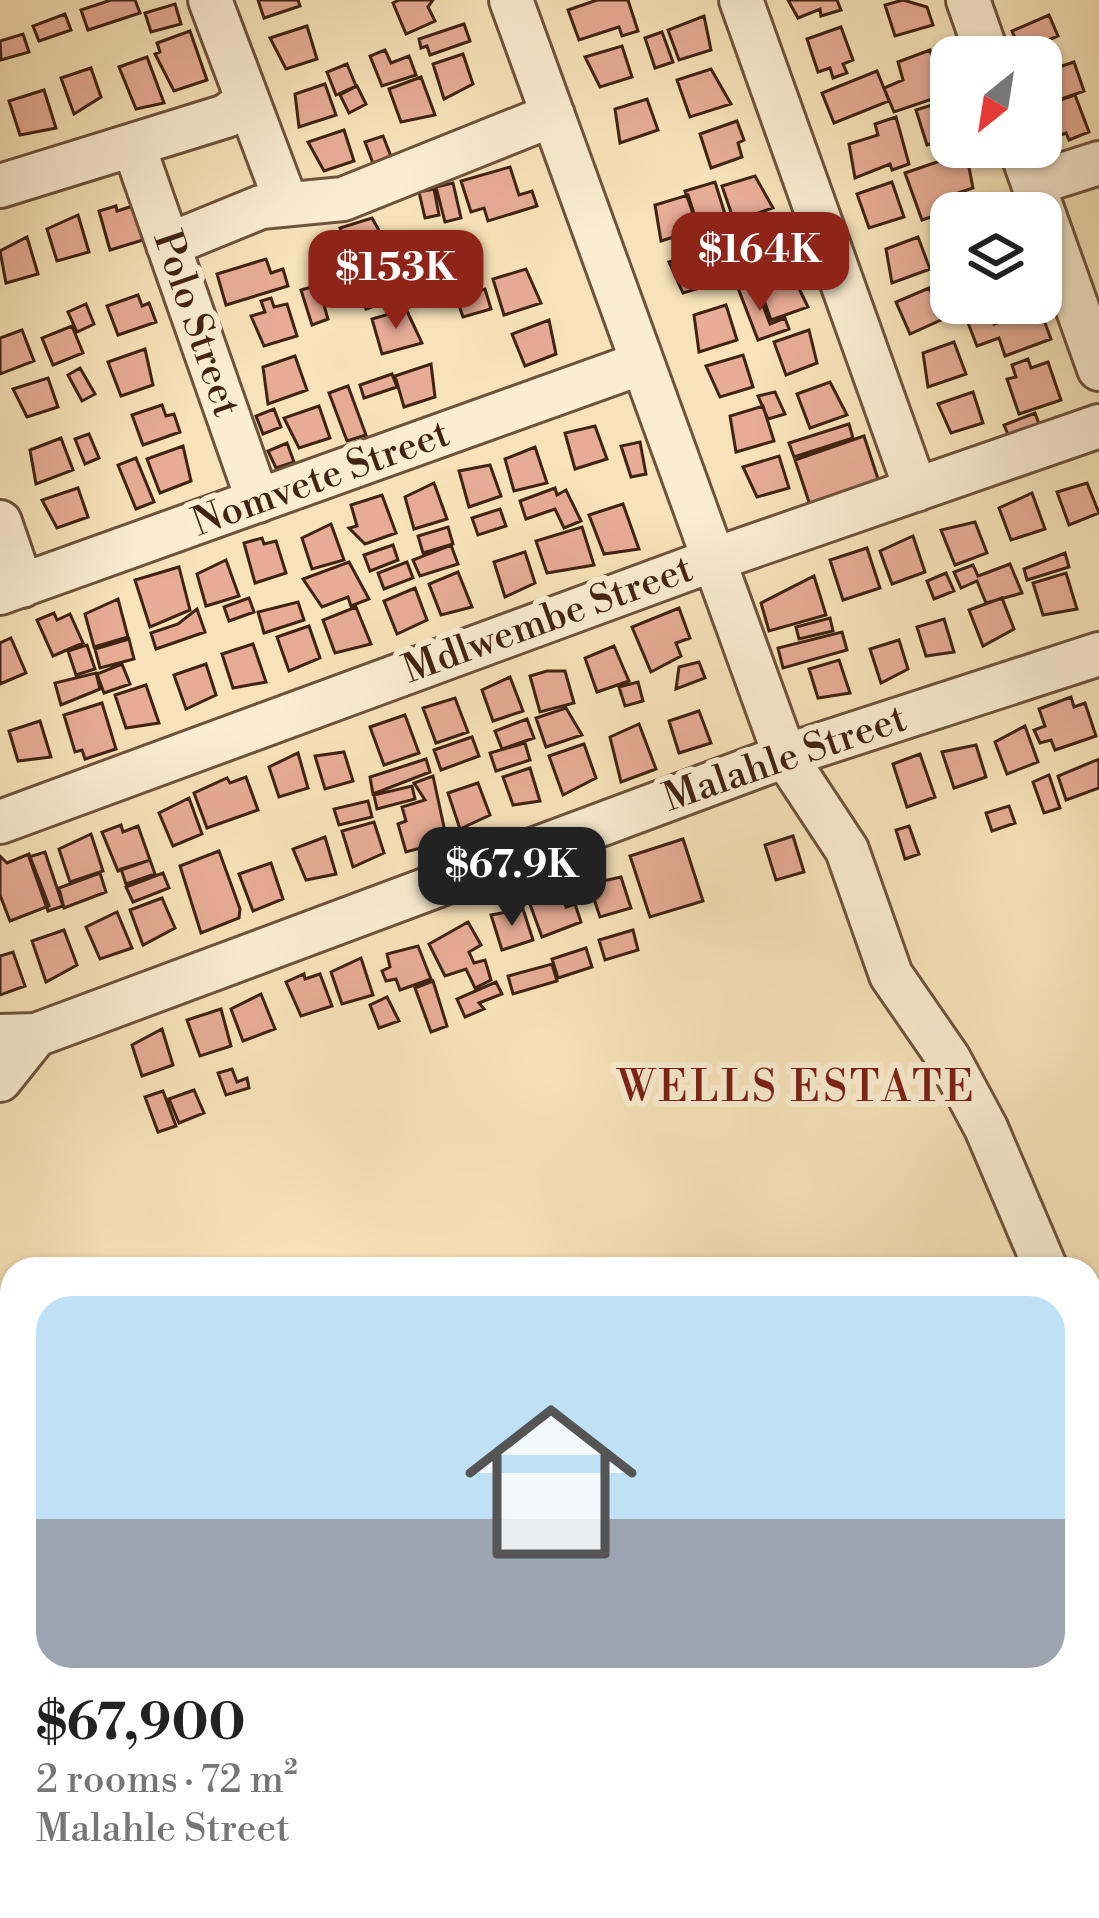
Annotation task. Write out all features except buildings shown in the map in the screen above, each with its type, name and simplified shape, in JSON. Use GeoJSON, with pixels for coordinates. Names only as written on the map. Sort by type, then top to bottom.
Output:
{"type":"FeatureCollection","features":[{"type":"Feature","properties":{"kind":"street"},"geometry":{"type":"LineString","coordinates":[[210,0],[286,202]]}},
{"type":"Feature","properties":{"kind":"street"},"geometry":{"type":"LineString","coordinates":[[511,0],[710,561],[785,756],[847,850],[891,975],[949,1059],[986,1128],[1041,1257]]}},
{"type":"Feature","properties":{"kind":"street"},"geometry":{"type":"LineString","coordinates":[[741,0],[916,490]]}},
{"type":"Feature","properties":{"kind":"street"},"geometry":{"type":"LineString","coordinates":[[968,0],[981,36]]}},
{"type":"Feature","properties":{"kind":"street"},"geometry":{"type":"LineString","coordinates":[[0,186],[226,116],[246,101]]}},
{"type":"Feature","properties":{"kind":"street"},"geometry":{"type":"LineString","coordinates":[[168,244],[238,214],[286,202],[343,199],[553,116]]}},
{"type":"Feature","properties":{"kind":"street","name":"Polo Street"},"geometry":{"type":"LineString","coordinates":[[134,147],[258,501]]}},
{"type":"Feature","properties":{"kind":"street"},"geometry":{"type":"LineString","coordinates":[[1062,165],[1099,163]]}},
{"type":"Feature","properties":{"kind":"street"},"geometry":{"type":"LineString","coordinates":[[1028,168],[1099,369]]}},
{"type":"Feature","properties":{"kind":"street","name":"Nomvete Street"},"geometry":{"type":"LineString","coordinates":[[11,590],[643,363]]}},
{"type":"Feature","properties":{"kind":"street","name":"Mdlwembe Street"},"geometry":{"type":"LineString","coordinates":[[0,822],[710,561],[1099,426]]}},
{"type":"Feature","properties":{"kind":"street"},"geometry":{"type":"LineString","coordinates":[[0,522],[11,590]]}},
{"type":"Feature","properties":{"kind":"street","name":"Malahle Street"},"geometry":{"type":"LineString","coordinates":[[18,1035],[785,756],[1099,654]]}},
{"type":"Feature","properties":{"kind":"street"},"geometry":{"type":"LineString","coordinates":[[0,1080],[18,1035]]}},
{"type":"Feature","properties":{"kind":"district","name":"WELLS ESTATE"},"geometry":{"type":"Point","coordinates":[797,1088]}}]}
